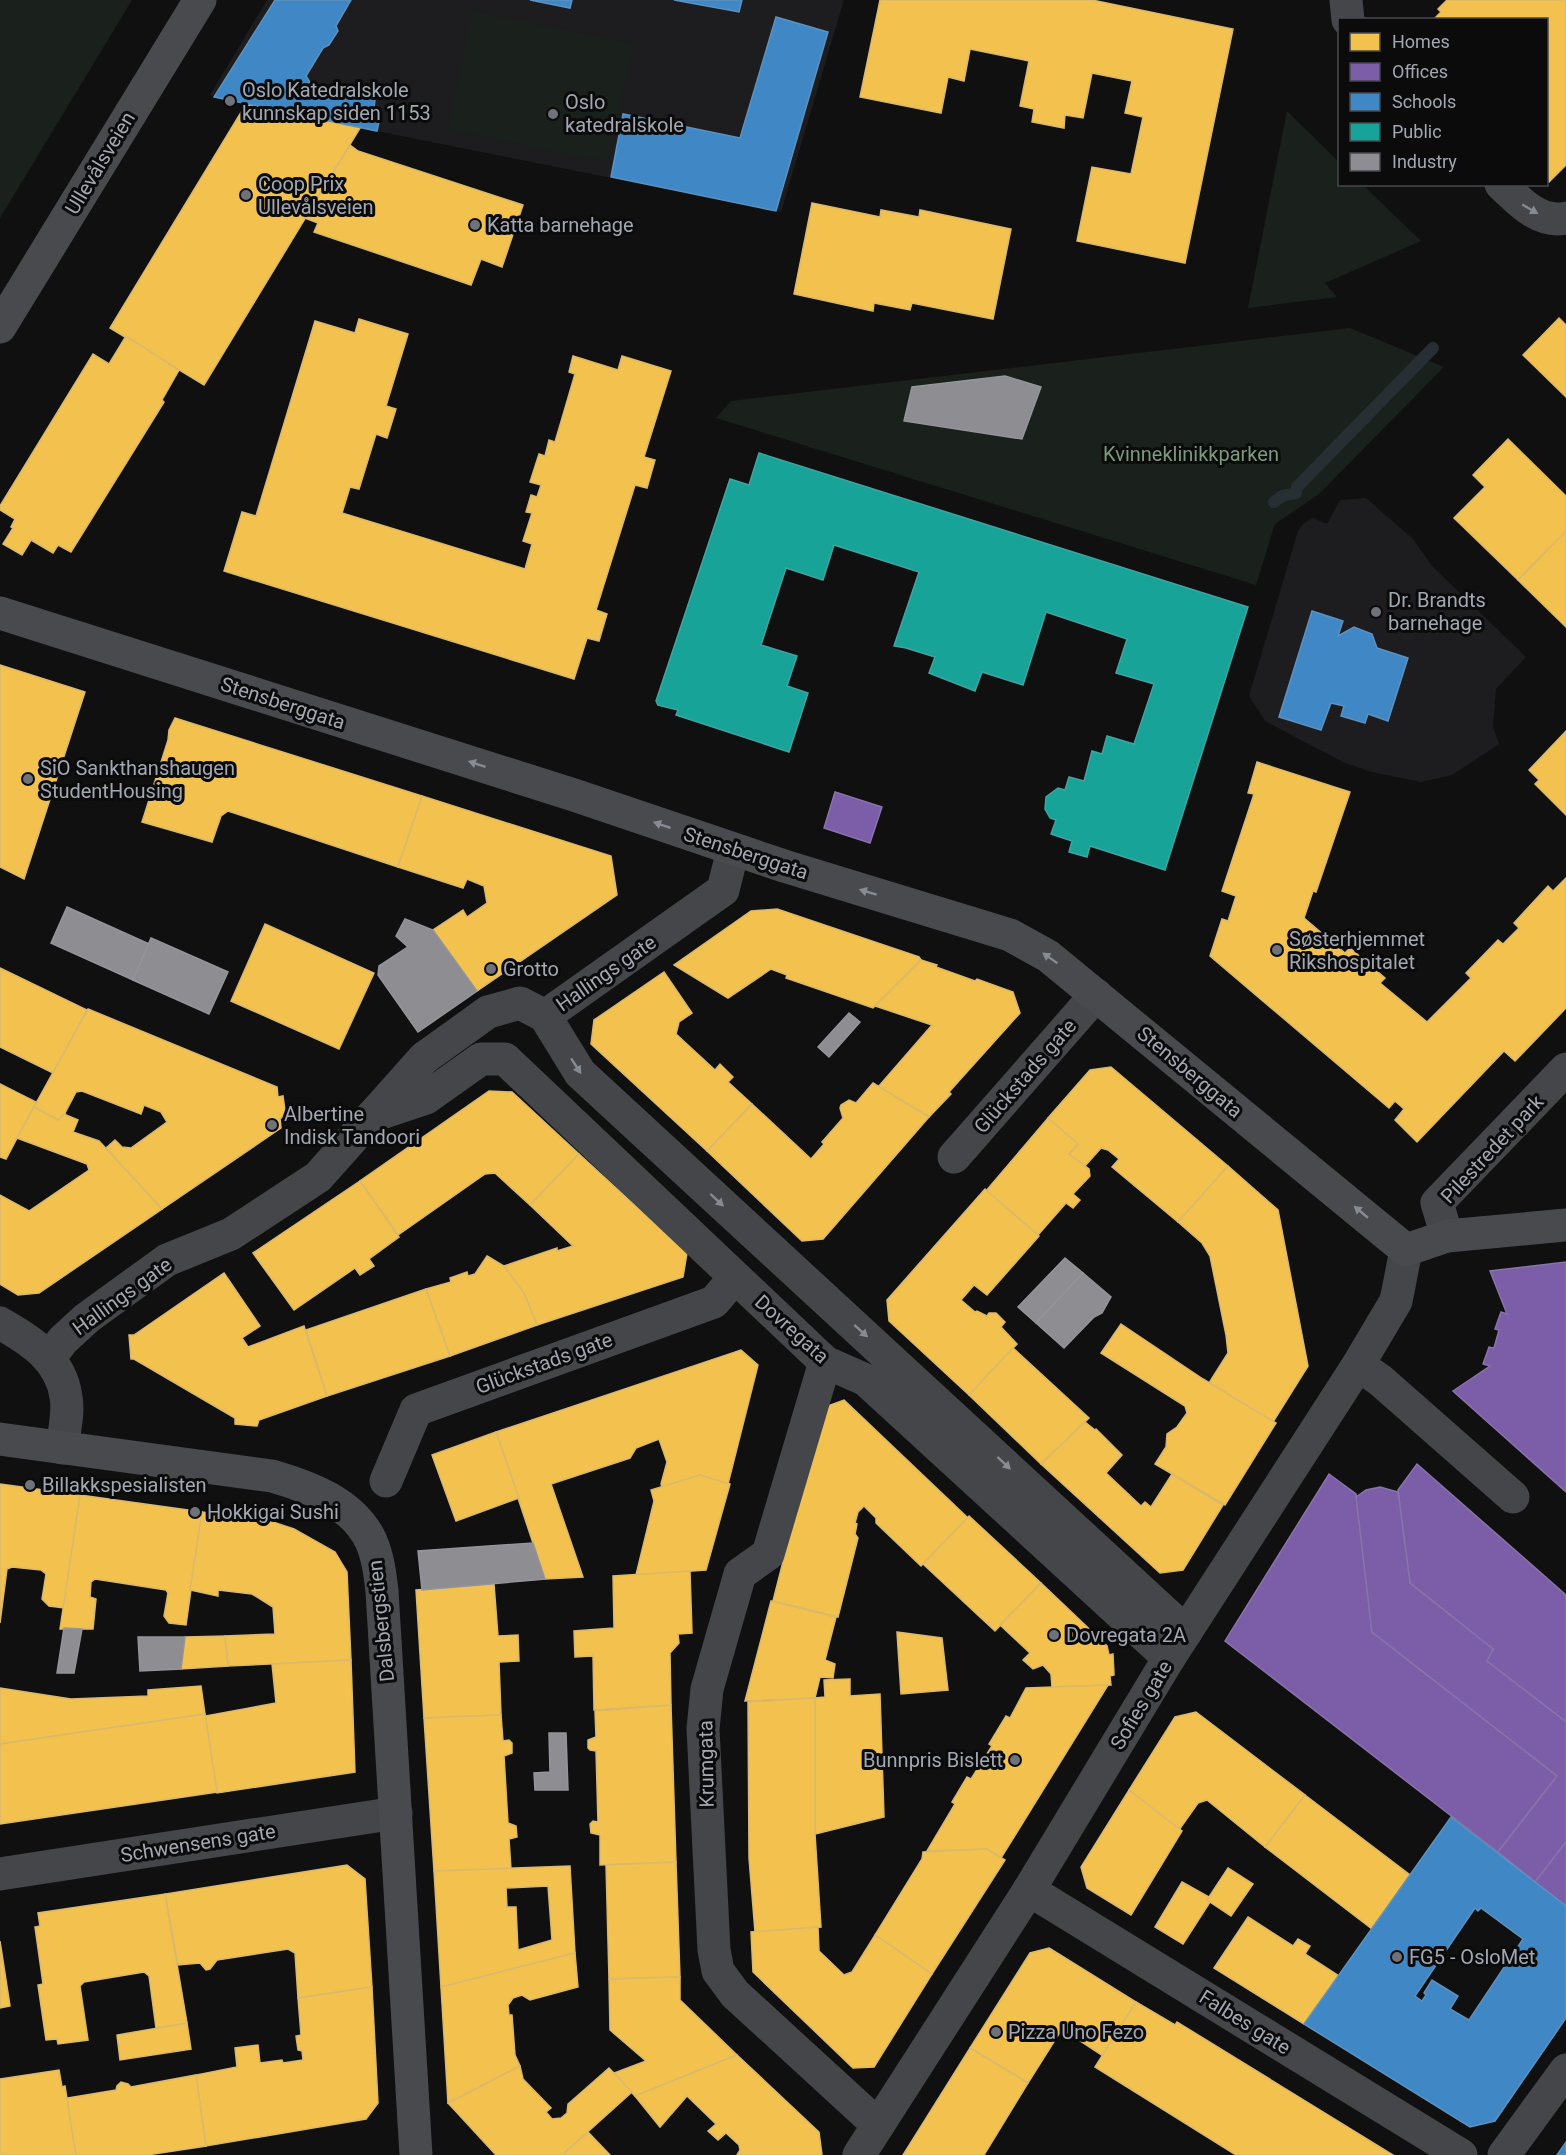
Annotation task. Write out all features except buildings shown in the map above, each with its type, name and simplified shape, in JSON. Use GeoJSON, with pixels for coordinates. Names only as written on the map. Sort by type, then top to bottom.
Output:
{"type":"FeatureCollection","features":[{"type":"Feature","properties":{"kind":"street","name":"Ullevålsveien"},"geometry":{"type":"LineString","coordinates":[[0,327],[200,0]]}},
{"type":"Feature","properties":{"kind":"street"},"geometry":{"type":"LineString","coordinates":[[1346,0],[1348,18]]}},
{"type":"Feature","properties":{"kind":"street"},"geometry":{"type":"LineString","coordinates":[[1504,186],[1524,207],[1547,218],[1558,220],[1566,218]]}},
{"type":"Feature","properties":{"kind":"street","name":"Stensberggata"},"geometry":{"type":"LineString","coordinates":[[0,613],[574,795],[734,850],[1010,935],[1048,956],[1096,994],[1406,1250]]}},
{"type":"Feature","properties":{"kind":"street","name":"Hallings gate"},"geometry":{"type":"LineString","coordinates":[[49,1358],[63,1340],[87,1318],[167,1260],[231,1234],[318,1177],[424,1058],[488,1012],[520,1003],[545,1016],[723,890],[734,850]]}},
{"type":"Feature","properties":{"kind":"street","name":"Glückstads gate"},"geometry":{"type":"LineString","coordinates":[[954,1157],[1096,994]]}},
{"type":"Feature","properties":{"kind":"street"},"geometry":{"type":"LineString","coordinates":[[545,1016],[580,1073],[1178,1645]]}},
{"type":"Feature","properties":{"kind":"street","name":"Dovregata"},"geometry":{"type":"LineString","coordinates":[[372,1116],[426,1098],[481,1059],[505,1059],[825,1362],[866,1380],[1178,1645]]}},
{"type":"Feature","properties":{"kind":"street","name":"Pilestredet park"},"geometry":{"type":"LineString","coordinates":[[1447,1236],[1437,1203],[1566,1069]]}},
{"type":"Feature","properties":{"kind":"street"},"geometry":{"type":"LineString","coordinates":[[1406,1250],[1447,1236],[1566,1225]]}},
{"type":"Feature","properties":{"kind":"street","name":"Sofies gate"},"geometry":{"type":"LineString","coordinates":[[859,2155],[1029,1890],[1178,1645],[1358,1365],[1396,1301],[1406,1250]]}},
{"type":"Feature","properties":{"kind":"street","name":"Glückstads gate"},"geometry":{"type":"LineString","coordinates":[[386,1481],[416,1410],[714,1302],[735,1277]]}},
{"type":"Feature","properties":{"kind":"street"},"geometry":{"type":"LineString","coordinates":[[0,1323],[30,1340],[49,1358],[61,1374],[67,1398],[62,1448]]}},
{"type":"Feature","properties":{"kind":"street","name":"Krumgata"},"geometry":{"type":"LineString","coordinates":[[825,1362],[768,1554],[740,1574],[707,1689],[703,1729],[714,1950],[718,1971],[735,1994],[878,2125]]}},
{"type":"Feature","properties":{"kind":"street"},"geometry":{"type":"LineString","coordinates":[[1358,1365],[1380,1380],[1513,1497]]}},
{"type":"Feature","properties":{"kind":"street","name":"Dalsbergstien"},"geometry":{"type":"LineString","coordinates":[[0,1439],[273,1476],[307,1486],[332,1500],[355,1518],[370,1540],[379,1564],[382,1591],[416,2155]]}},
{"type":"Feature","properties":{"kind":"street","name":"Schwensens gate"},"geometry":{"type":"LineString","coordinates":[[0,1874],[396,1813]]}},
{"type":"Feature","properties":{"kind":"street","name":"Falbes gate"},"geometry":{"type":"LineString","coordinates":[[1029,1890],[1461,2155]]}},
{"type":"Feature","properties":{"kind":"street"},"geometry":{"type":"LineString","coordinates":[[1504,2155],[1566,2070]]}},
{"type":"Feature","properties":{"kind":"shaded area","name":"Oslo katedralskole"},"geometry":{"type":"Polygon","coordinates":[[[267,0],[844,0],[781,212],[210,95],[267,0]]]}},
{"type":"Feature","properties":{"kind":"shaded area","name":"Dr. Brandts barnehage"},"geometry":{"type":"Polygon","coordinates":[[[1366,498],[1413,539],[1432,566],[1526,657],[1496,689],[1493,727],[1499,744],[1452,775],[1421,782],[1372,772],[1345,763],[1265,721],[1249,696],[1298,531],[1304,523],[1313,518],[1327,524],[1340,500],[1366,498]]]}},
{"type":"Feature","properties":{"kind":"green space"},"geometry":{"type":"Polygon","coordinates":[[[0,0],[132,0],[0,218],[0,0]]]}},
{"type":"Feature","properties":{"kind":"green space"},"geometry":{"type":"Polygon","coordinates":[[[473,11],[634,44],[607,162],[448,129],[473,11]]]}},
{"type":"Feature","properties":{"kind":"green space"},"geometry":{"type":"Polygon","coordinates":[[[1287,111],[1338,161],[1338,186],[1364,186],[1421,241],[1325,283],[1337,297],[1248,308],[1287,111]]]}},
{"type":"Feature","properties":{"kind":"green space","name":"Kvinneklinikkparken"},"geometry":{"type":"Polygon","coordinates":[[[1350,328],[1444,367],[1319,494],[1275,524],[1256,585],[716,418],[731,401],[1350,328]]]}},
{"type":"Feature","properties":{"kind":"waterway"},"geometry":{"type":"LineString","coordinates":[[1274,502],[1282,496],[1296,493],[1297,487],[1433,348]]}},
{"type":"Feature","properties":{"kind":"place","name":"Oslo Katedralskole kunnskap siden 1153"},"geometry":{"type":"Point","coordinates":[230,101]}},
{"type":"Feature","properties":{"kind":"place","name":"Oslo katedralskole"},"geometry":{"type":"Point","coordinates":[553,114]}},
{"type":"Feature","properties":{"kind":"place","name":"Coop Prix Ullevålsveien"},"geometry":{"type":"Point","coordinates":[246,195]}},
{"type":"Feature","properties":{"kind":"place","name":"Katta barnehage"},"geometry":{"type":"Point","coordinates":[475,225]}},
{"type":"Feature","properties":{"kind":"place","name":"Dr. Brandts barnehage"},"geometry":{"type":"Point","coordinates":[1376,612]}},
{"type":"Feature","properties":{"kind":"place","name":"SiO Sankthanshaugen StudentHousing"},"geometry":{"type":"Point","coordinates":[28,779]}},
{"type":"Feature","properties":{"kind":"place","name":"Søsterhjemmet Rikshospitalet"},"geometry":{"type":"Point","coordinates":[1277,950]}},
{"type":"Feature","properties":{"kind":"place","name":"Grotto"},"geometry":{"type":"Point","coordinates":[491,969]}},
{"type":"Feature","properties":{"kind":"place","name":"Albertine Indisk Tandoori"},"geometry":{"type":"Point","coordinates":[272,1125]}},
{"type":"Feature","properties":{"kind":"place","name":"Billakkspesialisten"},"geometry":{"type":"Point","coordinates":[30,1485]}},
{"type":"Feature","properties":{"kind":"place","name":"Hokkigai Sushi"},"geometry":{"type":"Point","coordinates":[195,1512]}},
{"type":"Feature","properties":{"kind":"place","name":"Dovregata 2A"},"geometry":{"type":"Point","coordinates":[1054,1635]}},
{"type":"Feature","properties":{"kind":"place","name":"Bunnpris Bislett"},"geometry":{"type":"Point","coordinates":[1015,1760]}},
{"type":"Feature","properties":{"kind":"place","name":"FG5 - OsloMet"},"geometry":{"type":"Point","coordinates":[1397,1957]}},
{"type":"Feature","properties":{"kind":"place","name":"Pizza Uno Fezo"},"geometry":{"type":"Point","coordinates":[996,2032]}}]}
